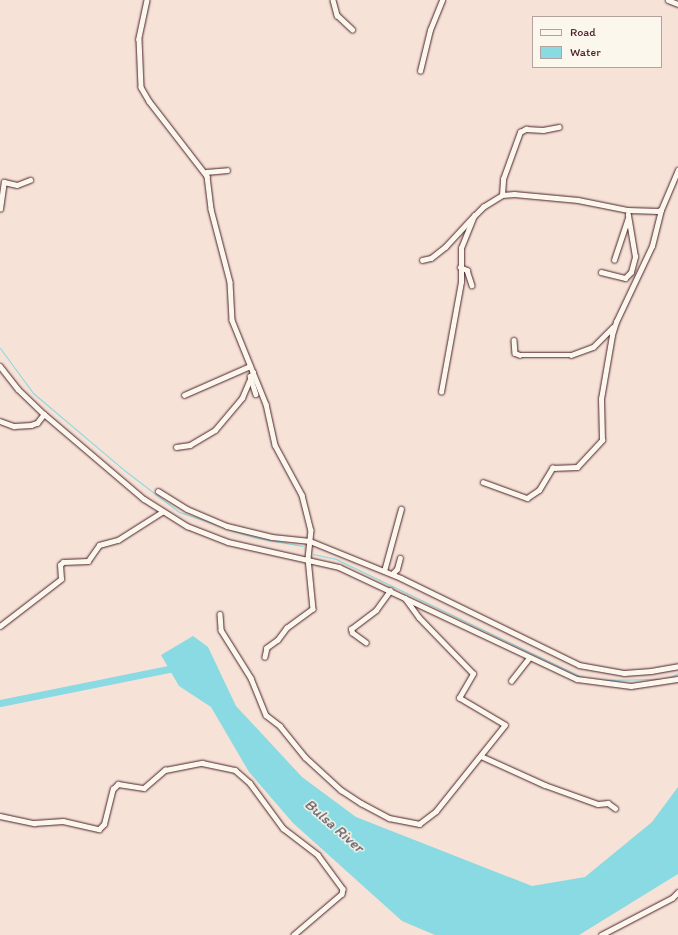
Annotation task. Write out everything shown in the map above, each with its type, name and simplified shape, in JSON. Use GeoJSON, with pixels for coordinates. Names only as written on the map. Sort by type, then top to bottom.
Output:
{"type":"FeatureCollection","features":[{"type":"Feature","properties":{"kind":"street"},"geometry":{"type":"LineString","coordinates":[[147,0],[139,39],[141,87],[149,101],[206,172],[211,209],[230,282],[232,320],[250,366],[256,394]]}},
{"type":"Feature","properties":{"kind":"street"},"geometry":{"type":"LineString","coordinates":[[333,0],[337,15],[352,29]]}},
{"type":"Feature","properties":{"kind":"street"},"geometry":{"type":"LineString","coordinates":[[420,71],[430,30],[442,0]]}},
{"type":"Feature","properties":{"kind":"street"},"geometry":{"type":"LineString","coordinates":[[668,0],[678,4]]}},
{"type":"Feature","properties":{"kind":"street"},"geometry":{"type":"LineString","coordinates":[[502,195],[503,179],[520,132],[526,129],[543,130],[559,127]]}},
{"type":"Feature","properties":{"kind":"street"},"geometry":{"type":"LineString","coordinates":[[206,172],[226,170]]}},
{"type":"Feature","properties":{"kind":"street"},"geometry":{"type":"LineString","coordinates":[[514,340],[515,352],[520,355],[571,355],[593,347],[608,334],[616,322],[652,246],[661,210],[678,170]]}},
{"type":"Feature","properties":{"kind":"street"},"geometry":{"type":"LineString","coordinates":[[0,209],[4,182],[17,185],[30,180]]}},
{"type":"Feature","properties":{"kind":"street"},"geometry":{"type":"LineString","coordinates":[[422,260],[431,258],[445,247],[488,203],[502,195],[514,194],[578,200],[628,213],[661,210]]}},
{"type":"Feature","properties":{"kind":"street"},"geometry":{"type":"LineString","coordinates":[[614,260],[628,213]]}},
{"type":"Feature","properties":{"kind":"street"},"geometry":{"type":"LineString","coordinates":[[601,272],[625,278],[631,272],[635,258],[628,213]]}},
{"type":"Feature","properties":{"kind":"street"},"geometry":{"type":"LineString","coordinates":[[441,392],[460,290],[461,248],[474,216]]}},
{"type":"Feature","properties":{"kind":"street"},"geometry":{"type":"LineString","coordinates":[[460,267],[467,270],[472,285]]}},
{"type":"Feature","properties":{"kind":"street"},"geometry":{"type":"LineString","coordinates":[[483,482],[527,498],[539,490],[552,468],[577,467],[601,441],[601,399],[616,322]]}},
{"type":"Feature","properties":{"kind":"street"},"geometry":{"type":"LineString","coordinates":[[0,366],[18,389],[44,414],[162,512],[187,526],[224,541],[308,558],[339,567],[577,680],[612,686],[647,685],[678,679]]}},
{"type":"Feature","properties":{"kind":"street"},"geometry":{"type":"LineString","coordinates":[[184,395],[250,366]]}},
{"type":"Feature","properties":{"kind":"street"},"geometry":{"type":"LineString","coordinates":[[176,447],[190,445],[215,430],[242,398],[251,374]]}},
{"type":"Feature","properties":{"kind":"street"},"geometry":{"type":"LineString","coordinates":[[251,374],[266,404],[277,450],[302,496],[308,515],[310,541],[308,558],[314,609],[287,628],[278,640],[267,648],[265,657]]}},
{"type":"Feature","properties":{"kind":"street"},"geometry":{"type":"LineString","coordinates":[[0,421],[14,426],[30,425],[36,423],[44,414]]}},
{"type":"Feature","properties":{"kind":"street"},"geometry":{"type":"LineString","coordinates":[[158,491],[187,509],[231,527],[272,536],[310,541],[392,574],[579,665],[624,673],[656,671],[678,666]]}},
{"type":"Feature","properties":{"kind":"street"},"geometry":{"type":"LineString","coordinates":[[384,571],[401,509]]}},
{"type":"Feature","properties":{"kind":"street"},"geometry":{"type":"LineString","coordinates":[[0,626],[61,579],[60,565],[63,562],[88,561],[99,545],[118,540],[162,512]]}},
{"type":"Feature","properties":{"kind":"street"},"geometry":{"type":"LineString","coordinates":[[392,574],[397,569],[400,558]]}},
{"type":"Feature","properties":{"kind":"street"},"geometry":{"type":"LineString","coordinates":[[366,643],[352,633],[351,629],[376,610],[390,591]]}},
{"type":"Feature","properties":{"kind":"street"},"geometry":{"type":"LineString","coordinates":[[220,614],[222,630],[251,678],[268,718],[280,726],[322,774],[371,809],[405,823],[423,823],[436,811],[504,728],[504,723],[459,698],[473,674],[419,618],[405,598]]}},
{"type":"Feature","properties":{"kind":"street"},"geometry":{"type":"LineString","coordinates":[[511,681],[529,658]]}},
{"type":"Feature","properties":{"kind":"street"},"geometry":{"type":"LineString","coordinates":[[481,756],[545,785],[598,804],[608,803],[615,808]]}},
{"type":"Feature","properties":{"kind":"street"},"geometry":{"type":"LineString","coordinates":[[0,816],[34,823],[63,821],[98,829],[104,824],[113,789],[118,784],[144,788],[164,770],[202,763],[235,770],[250,782],[282,828],[318,855],[343,889],[342,894],[294,935]]}},
{"type":"Feature","properties":{"kind":"street"},"geometry":{"type":"LineString","coordinates":[[601,935],[672,898],[678,892]]}},
{"type":"Feature","properties":{"kind":"water"},"geometry":{"type":"Polygon","coordinates":[[[193,636],[208,647],[236,706],[302,777],[356,817],[532,886],[585,877],[652,822],[678,787],[678,874],[579,935],[435,935],[402,921],[293,823],[249,772],[211,707],[179,686],[161,655],[193,636]]]}},
{"type":"Feature","properties":{"kind":"waterway"},"geometry":{"type":"LineString","coordinates":[[0,348],[33,393],[124,470],[179,512],[224,527]]}},
{"type":"Feature","properties":{"kind":"waterway"},"geometry":{"type":"LineString","coordinates":[[228,529],[258,538],[302,546]]}},
{"type":"Feature","properties":{"kind":"waterway"},"geometry":{"type":"LineString","coordinates":[[313,554],[336,559],[583,678]]}},
{"type":"Feature","properties":{"kind":"waterway","name":"Bulsa River"},"geometry":{"type":"LineString","coordinates":[[0,703],[178,667]]}},
{"type":"Feature","properties":{"kind":"waterway"},"geometry":{"type":"LineString","coordinates":[[669,678],[678,673]]}},
{"type":"Feature","properties":{"kind":"waterway"},"geometry":{"type":"LineString","coordinates":[[601,680],[660,679]]}}]}
